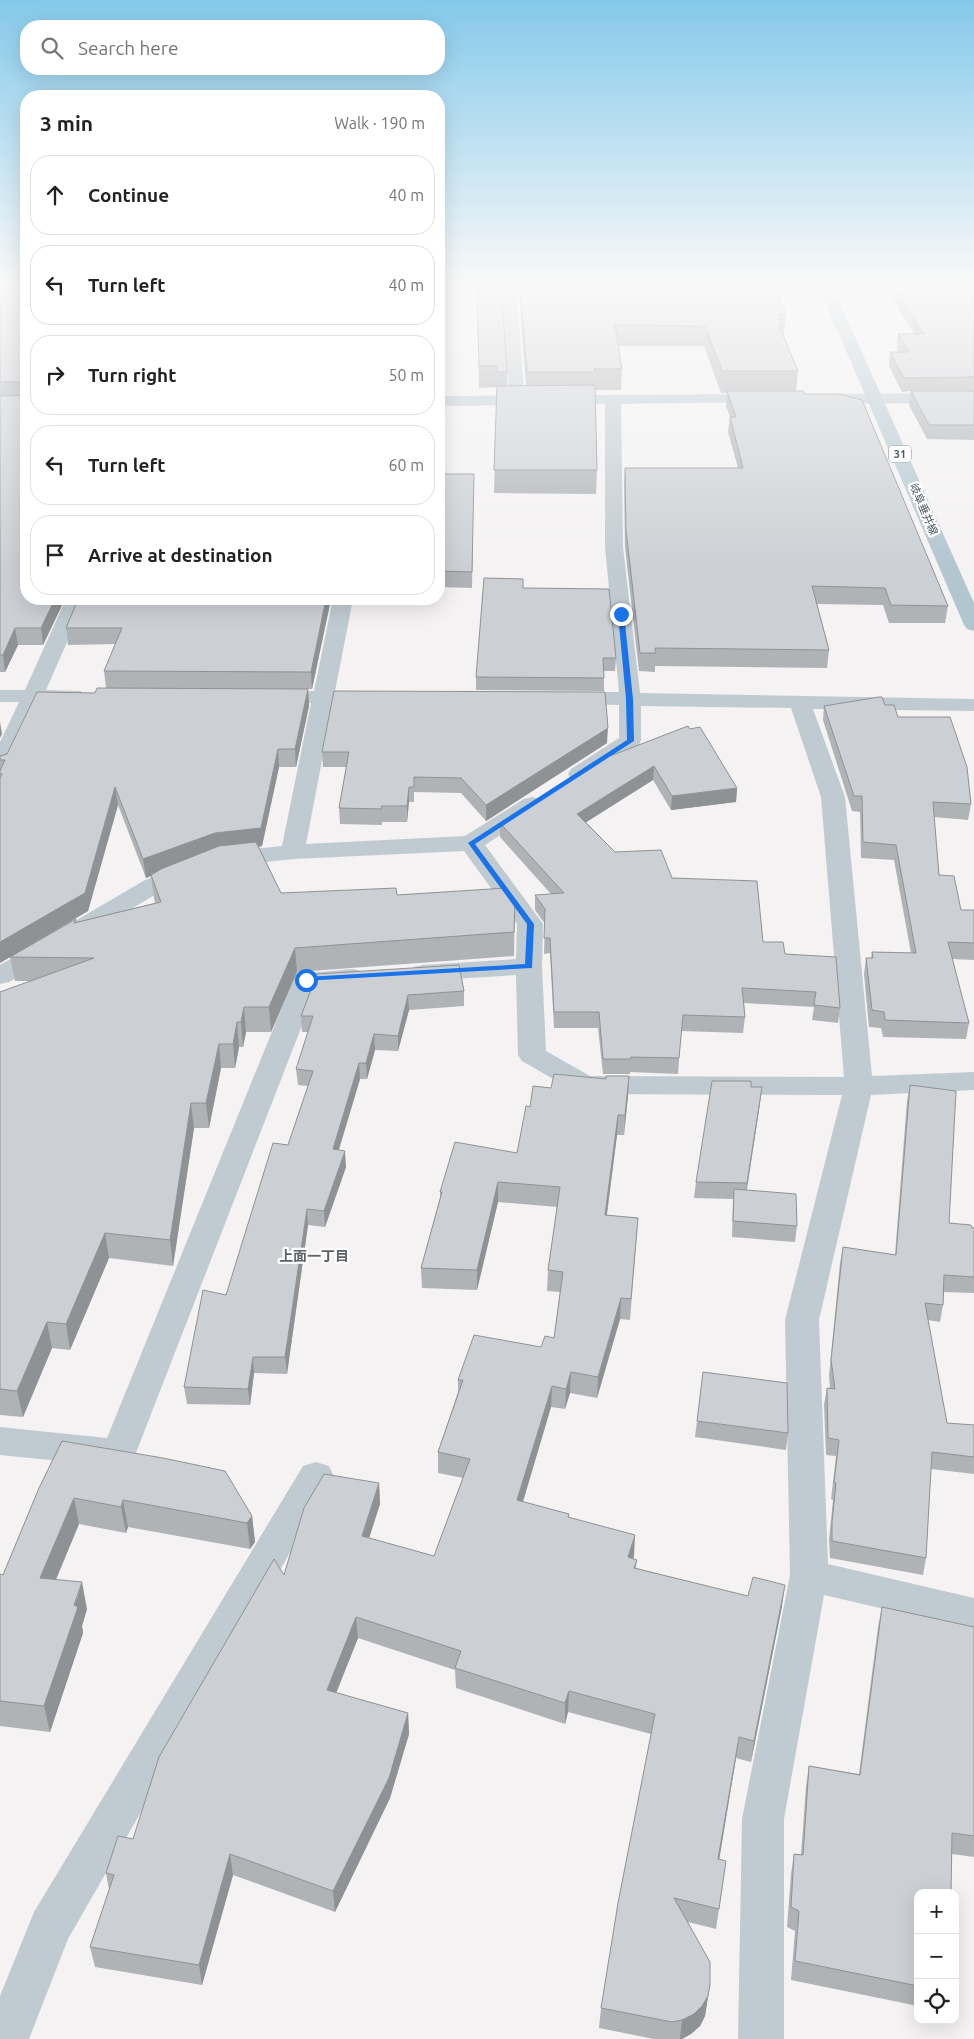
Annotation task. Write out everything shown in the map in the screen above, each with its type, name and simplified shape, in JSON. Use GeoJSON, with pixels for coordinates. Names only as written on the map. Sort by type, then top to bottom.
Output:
{"type":"FeatureCollection","features":[{"type":"Feature","properties":{"kind":"main road","name":"岐阜垂井線"},"geometry":{"type":"LineString","coordinates":[[867,378],[974,625]]}},
{"type":"Feature","properties":{"kind":"street"},"geometry":{"type":"LineString","coordinates":[[515,378],[517,401]]}},
{"type":"Feature","properties":{"kind":"street"},"geometry":{"type":"LineString","coordinates":[[805,399],[974,398]]}},
{"type":"Feature","properties":{"kind":"street"},"geometry":{"type":"LineString","coordinates":[[445,401],[776,399]]}},
{"type":"Feature","properties":{"kind":"street"},"geometry":{"type":"LineString","coordinates":[[0,976],[154,885],[217,860],[294,852],[471,843],[630,741],[630,699],[614,547],[613,401]]}},
{"type":"Feature","properties":{"kind":"street"},"geometry":{"type":"LineString","coordinates":[[0,766],[73,605]]}},
{"type":"Feature","properties":{"kind":"street"},"geometry":{"type":"LineString","coordinates":[[294,852],[294,843],[341,605]]}},
{"type":"Feature","properties":{"kind":"street"},"geometry":{"type":"LineString","coordinates":[[0,696],[93,696]]}},
{"type":"Feature","properties":{"kind":"street"},"geometry":{"type":"LineString","coordinates":[[253,697],[392,698]]}},
{"type":"Feature","properties":{"kind":"street"},"geometry":{"type":"LineString","coordinates":[[550,698],[974,705]]}},
{"type":"Feature","properties":{"kind":"street"},"geometry":{"type":"LineString","coordinates":[[761,2039],[763,1819],[808,1575],[802,1320],[860,1086],[833,797],[799,701]]}},
{"type":"Feature","properties":{"kind":"street"},"geometry":{"type":"LineString","coordinates":[[471,843],[530,924],[529,966],[532,1055],[584,1085],[860,1086],[974,1081]]}},
{"type":"Feature","properties":{"kind":"street"},"geometry":{"type":"LineString","coordinates":[[0,1441],[119,1453],[306,980],[529,966]]}},
{"type":"Feature","properties":{"kind":"street"},"geometry":{"type":"LineString","coordinates":[[6,2039],[50,1927],[316,1476]]}},
{"type":"Feature","properties":{"kind":"street"},"geometry":{"type":"LineString","coordinates":[[808,1575],[974,1614]]}},
{"type":"Feature","properties":{"kind":"building"},"geometry":{"type":"Polygon","coordinates":[[[0,378],[20,378],[20,382],[0,382],[0,378]]]}},
{"type":"Feature","properties":{"kind":"building"},"geometry":{"type":"Polygon","coordinates":[[[595,385],[597,470],[494,470],[497,386],[595,385]]]}},
{"type":"Feature","properties":{"kind":"building"},"geometry":{"type":"Polygon","coordinates":[[[727,391],[803,391],[805,394],[839,394],[862,400],[948,606],[891,605],[885,588],[812,586],[829,650],[655,648],[656,653],[640,653],[626,530],[625,468],[743,468],[730,417],[736,417],[727,391]]]}},
{"type":"Feature","properties":{"kind":"building"},"geometry":{"type":"Polygon","coordinates":[[[911,391],[974,391],[974,425],[929,425],[911,391]]]}},
{"type":"Feature","properties":{"kind":"building"},"geometry":{"type":"Polygon","coordinates":[[[20,395],[20,605],[52,605],[41,628],[15,628],[3,655],[0,655],[0,396],[20,395]]]}},
{"type":"Feature","properties":{"kind":"building"},"geometry":{"type":"Polygon","coordinates":[[[445,474],[474,474],[472,572],[445,571],[445,474]]]}},
{"type":"Feature","properties":{"kind":"building"},"geometry":{"type":"Polygon","coordinates":[[[484,578],[523,579],[523,588],[609,589],[616,658],[603,658],[604,678],[476,677],[484,578]]]}},
{"type":"Feature","properties":{"kind":"building"},"geometry":{"type":"Polygon","coordinates":[[[76,605],[325,605],[311,672],[104,671],[122,628],[66,628],[76,605]]]}},
{"type":"Feature","properties":{"kind":"building"},"geometry":{"type":"Polygon","coordinates":[[[97,688],[308,689],[295,749],[278,749],[261,828],[215,833],[143,859],[115,787],[85,893],[0,942],[0,778],[2,774],[0,774],[0,771],[5,760],[0,760],[0,756],[7,754],[37,692],[95,693],[97,688]]]}},
{"type":"Feature","properties":{"kind":"building"},"geometry":{"type":"Polygon","coordinates":[[[334,691],[605,692],[608,728],[486,805],[461,778],[414,777],[414,787],[409,787],[407,806],[381,806],[382,809],[339,808],[349,752],[322,752],[334,691]]]}},
{"type":"Feature","properties":{"kind":"building"},"geometry":{"type":"Polygon","coordinates":[[[882,697],[885,705],[894,705],[898,717],[950,717],[967,767],[971,804],[933,802],[939,875],[954,876],[961,910],[974,910],[974,943],[948,942],[969,1023],[885,1020],[884,1012],[872,1010],[866,958],[873,958],[872,952],[916,953],[896,845],[863,842],[862,796],[854,796],[824,706],[882,697]]]}},
{"type":"Feature","properties":{"kind":"building"},"geometry":{"type":"Polygon","coordinates":[[[688,726],[690,729],[700,727],[737,788],[672,796],[654,766],[577,814],[615,852],[661,850],[672,878],[757,881],[763,942],[783,942],[785,954],[836,957],[840,1008],[814,1005],[816,992],[742,988],[745,1017],[683,1015],[679,1058],[631,1057],[631,1059],[603,1059],[599,1012],[554,1012],[550,938],[544,938],[545,909],[535,895],[564,893],[500,823],[610,753],[610,756],[688,726]]]}},
{"type":"Feature","properties":{"kind":"building"},"geometry":{"type":"Polygon","coordinates":[[[256,842],[281,893],[396,888],[397,895],[506,888],[515,901],[514,932],[295,948],[269,1007],[244,1007],[241,1022],[237,1022],[233,1044],[219,1044],[206,1103],[191,1103],[170,1240],[105,1233],[66,1324],[47,1322],[17,1391],[0,1389],[0,992],[94,958],[10,957],[76,919],[74,923],[161,902],[151,875],[161,869],[219,846],[256,842]]]}},
{"type":"Feature","properties":{"kind":"building"},"geometry":{"type":"Polygon","coordinates":[[[459,965],[464,991],[408,995],[398,1036],[374,1034],[366,1063],[359,1063],[333,1149],[345,1151],[324,1211],[307,1209],[285,1357],[253,1357],[248,1389],[184,1387],[203,1290],[226,1295],[273,1143],[288,1145],[313,1071],[296,1069],[313,1016],[301,1016],[317,974],[459,965]]]}},
{"type":"Feature","properties":{"kind":"building"},"geometry":{"type":"Polygon","coordinates":[[[554,1074],[606,1079],[606,1076],[629,1076],[625,1115],[618,1115],[605,1215],[638,1218],[631,1299],[621,1298],[598,1377],[571,1372],[566,1389],[552,1386],[517,1500],[569,1514],[568,1517],[635,1535],[628,1557],[637,1560],[634,1568],[748,1596],[753,1577],[785,1585],[754,1741],[739,1737],[718,1859],[726,1861],[719,1909],[674,1898],[710,1962],[708,1996],[694,2014],[682,2020],[672,2022],[601,2008],[618,1903],[655,1714],[569,1691],[565,1703],[455,1668],[461,1651],[356,1617],[327,1690],[408,1713],[389,1778],[333,1891],[230,1854],[199,1965],[90,1947],[114,1875],[106,1873],[118,1836],[133,1839],[159,1757],[274,1559],[284,1575],[304,1508],[324,1474],[379,1483],[362,1536],[434,1556],[470,1459],[438,1452],[463,1380],[458,1380],[474,1335],[541,1347],[545,1336],[554,1338],[563,1272],[548,1270],[560,1187],[498,1182],[477,1270],[421,1268],[455,1142],[517,1153],[526,1106],[530,1107],[533,1086],[551,1088],[554,1074]]]}},
{"type":"Feature","properties":{"kind":"building"},"geometry":{"type":"Polygon","coordinates":[[[712,1081],[751,1081],[751,1087],[762,1087],[747,1183],[696,1182],[712,1081]]]}},
{"type":"Feature","properties":{"kind":"building"},"geometry":{"type":"Polygon","coordinates":[[[910,1085],[956,1091],[949,1223],[971,1225],[974,1228],[974,1277],[944,1275],[943,1305],[925,1303],[947,1423],[974,1425],[974,1457],[932,1452],[926,1558],[832,1541],[836,1483],[834,1483],[839,1440],[828,1438],[827,1388],[835,1389],[831,1360],[843,1247],[896,1255],[910,1085]]]}},
{"type":"Feature","properties":{"kind":"building"},"geometry":{"type":"Polygon","coordinates":[[[734,1189],[796,1194],[797,1226],[733,1221],[734,1189]]]}},
{"type":"Feature","properties":{"kind":"building"},"geometry":{"type":"Polygon","coordinates":[[[703,1372],[787,1383],[788,1433],[697,1421],[703,1372]]]}},
{"type":"Feature","properties":{"kind":"building"},"geometry":{"type":"Polygon","coordinates":[[[62,1441],[163,1458],[225,1471],[252,1516],[247,1523],[123,1500],[121,1507],[74,1498],[40,1578],[82,1582],[74,1605],[78,1607],[44,1706],[0,1701],[0,1574],[3,1575],[39,1488],[62,1441]]]}},
{"type":"Feature","properties":{"kind":"building"},"geometry":{"type":"Polygon","coordinates":[[[882,1607],[974,1627],[974,1836],[952,1833],[951,1889],[914,1889],[914,1985],[795,1961],[799,1911],[791,1907],[794,1854],[803,1855],[809,1766],[860,1775],[882,1607]]]}},
{"type":"Feature","properties":{"kind":"district","name":"上面一丁目"},"geometry":{"type":"Point","coordinates":[314,1256]}},
{"type":"Feature","properties":{"kind":"route"},"geometry":{"type":"LineString","coordinates":[[306,980],[529,966],[530,924],[471,843],[630,741],[630,699],[621,614]]}}]}
